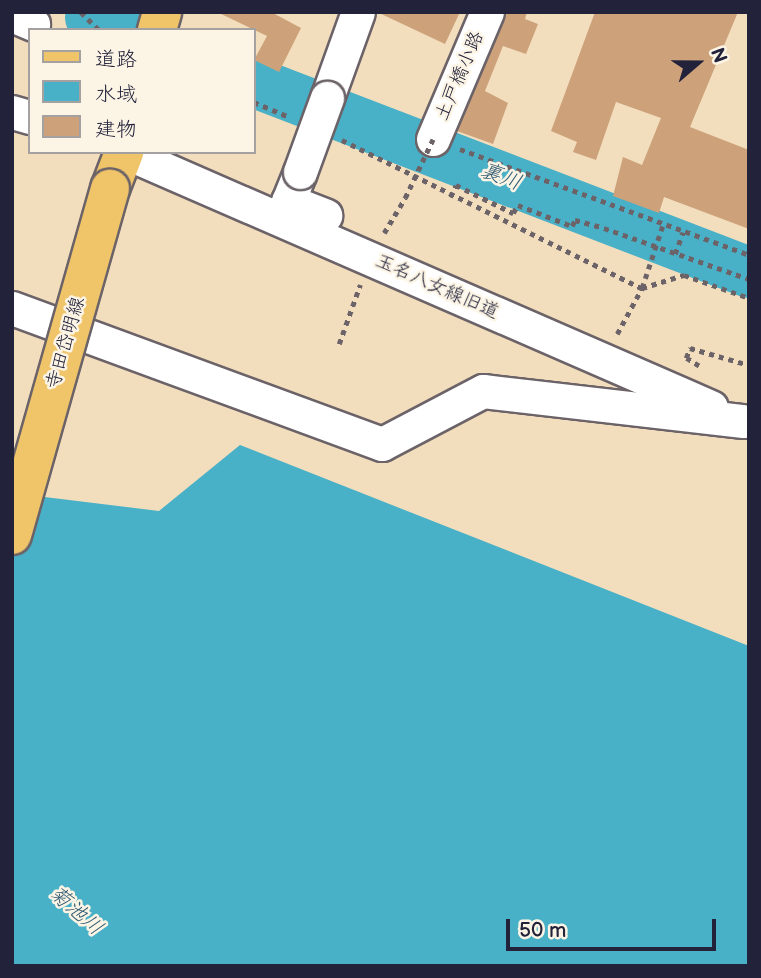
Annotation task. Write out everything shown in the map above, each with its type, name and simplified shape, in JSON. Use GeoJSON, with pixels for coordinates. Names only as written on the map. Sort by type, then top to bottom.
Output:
{"type":"FeatureCollection","features":[{"type":"Feature","properties":{"kind":"main road","name":"寺田岱明線"},"geometry":{"type":"LineString","coordinates":[[12,535],[110,188],[123,154]]}},
{"type":"Feature","properties":{"kind":"street"},"geometry":{"type":"LineString","coordinates":[[294,187],[358,12]]}},
{"type":"Feature","properties":{"kind":"street","name":"土戸橋小路"},"geometry":{"type":"LineString","coordinates":[[433,139],[487,12]]}},
{"type":"Feature","properties":{"kind":"street","name":"玉名八女線旧道"},"geometry":{"type":"LineString","coordinates":[[129,154],[746,422]]}},
{"type":"Feature","properties":{"kind":"street"},"geometry":{"type":"LineString","coordinates":[[160,167],[181,154],[294,187],[353,225],[369,257]]}},
{"type":"Feature","properties":{"kind":"street"},"geometry":{"type":"LineString","coordinates":[[12,308],[382,444],[484,391],[746,422]]}},
{"type":"Feature","properties":{"kind":"path"},"geometry":{"type":"LineString","coordinates":[[81,12],[97,28]]}},
{"type":"Feature","properties":{"kind":"path"},"geometry":{"type":"LineString","coordinates":[[256,103],[300,121]]}},
{"type":"Feature","properties":{"kind":"path"},"geometry":{"type":"LineString","coordinates":[[335,136],[450,197],[642,288],[684,275],[749,298]]}},
{"type":"Feature","properties":{"kind":"path"},"geometry":{"type":"LineString","coordinates":[[339,344],[369,257],[405,198],[433,139],[749,255]]}},
{"type":"Feature","properties":{"kind":"path"},"geometry":{"type":"LineString","coordinates":[[450,197],[456,185],[513,213],[518,205],[749,279]]}},
{"type":"Feature","properties":{"kind":"path"},"geometry":{"type":"LineString","coordinates":[[603,360],[642,288],[663,224]]}},
{"type":"Feature","properties":{"kind":"path"},"geometry":{"type":"LineString","coordinates":[[675,254],[683,231]]}},
{"type":"Feature","properties":{"kind":"path"},"geometry":{"type":"LineString","coordinates":[[709,372],[686,358],[690,348],[749,365]]}},
{"type":"Feature","properties":{"kind":"water","name":"菊池川"},"geometry":{"type":"Polygon","coordinates":[[[240,445],[749,646],[749,966],[12,966],[12,493],[159,511],[240,445]]]}},
{"type":"Feature","properties":{"kind":"building"},"geometry":{"type":"Polygon","coordinates":[[[217,12],[271,12],[301,28],[279,72],[256,61],[267,36],[256,31],[256,28],[250,28],[217,12]]]}},
{"type":"Feature","properties":{"kind":"building"},"geometry":{"type":"Polygon","coordinates":[[[377,12],[460,12],[445,44],[377,12]]]}},
{"type":"Feature","properties":{"kind":"building"},"geometry":{"type":"Polygon","coordinates":[[[506,12],[527,12],[525,19],[538,24],[526,54],[503,46],[485,91],[508,103],[493,144],[457,131],[506,12]]]}},
{"type":"Feature","properties":{"kind":"building"},"geometry":{"type":"Polygon","coordinates":[[[595,12],[738,12],[690,127],[749,150],[749,229],[664,197],[659,213],[613,196],[623,157],[642,165],[661,118],[616,102],[596,160],[573,152],[577,142],[551,131],[595,12]]]}},
{"type":"Feature","properties":{"kind":"waterway","name":"裏川"},"geometry":{"type":"LineString","coordinates":[[90,17],[121,28]]}},
{"type":"Feature","properties":{"kind":"waterway","name":"裏川"},"geometry":{"type":"LineString","coordinates":[[256,83],[749,272]]}}]}
